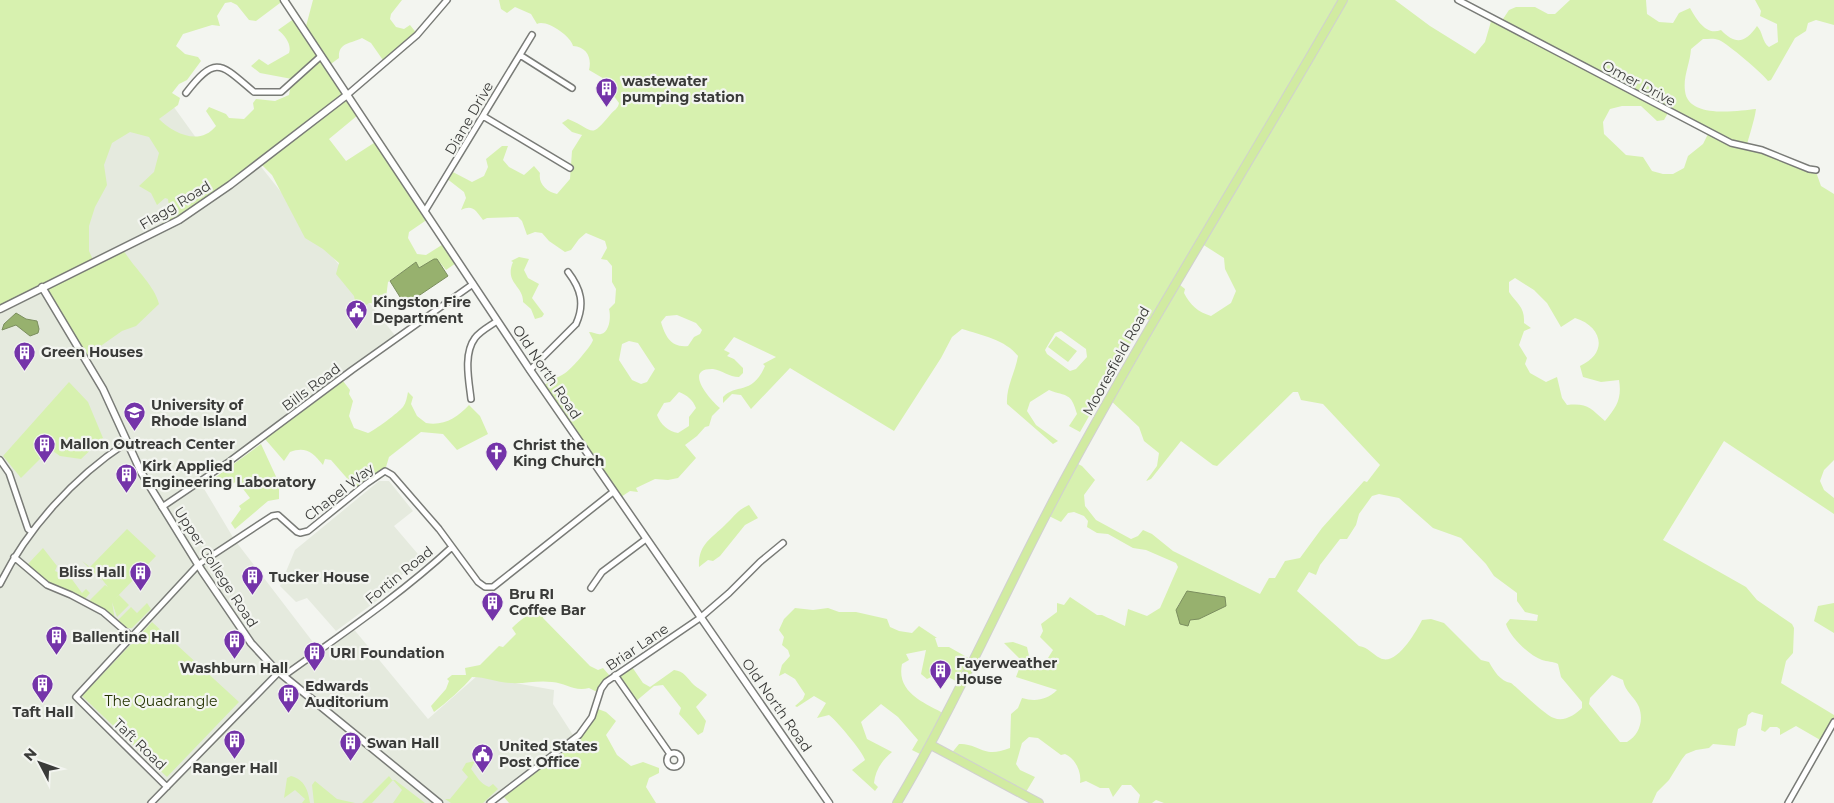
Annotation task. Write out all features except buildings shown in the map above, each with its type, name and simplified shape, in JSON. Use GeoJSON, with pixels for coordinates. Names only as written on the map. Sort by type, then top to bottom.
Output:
{"type":"FeatureCollection","features":[{"type":"Feature","properties":{"kind":"main road","name":"Mooresfield Road"},"geometry":{"type":"LineString","coordinates":[[897,803],[931,745],[1026,552],[1113,391],[1199,241],[1244,169],[1343,0]]}},
{"type":"Feature","properties":{"kind":"main road"},"geometry":{"type":"LineString","coordinates":[[931,745],[1027,800],[1039,803]]}},
{"type":"Feature","properties":{"kind":"street","name":"Old North Road"},"geometry":{"type":"LineString","coordinates":[[284,0],[530,370],[829,803]]}},
{"type":"Feature","properties":{"kind":"street"},"geometry":{"type":"LineString","coordinates":[[347,94],[417,34],[447,0]]}},
{"type":"Feature","properties":{"kind":"street","name":"Omer Drive"},"geometry":{"type":"LineString","coordinates":[[1458,0],[1731,143],[1762,150],[1816,170]]}},
{"type":"Feature","properties":{"kind":"street","name":"Diane Drive"},"geometry":{"type":"LineString","coordinates":[[425,211],[532,35]]}},
{"type":"Feature","properties":{"kind":"street"},"geometry":{"type":"LineString","coordinates":[[520,55],[572,88]]}},
{"type":"Feature","properties":{"kind":"street"},"geometry":{"type":"LineString","coordinates":[[186,93],[200,75],[210,67],[222,67],[231,70],[254,92],[281,92],[321,56]]}},
{"type":"Feature","properties":{"kind":"street","name":"Flagg Road"},"geometry":{"type":"LineString","coordinates":[[0,309],[42,287],[92,265],[179,220],[230,185],[347,94]]}},
{"type":"Feature","properties":{"kind":"street"},"geometry":{"type":"LineString","coordinates":[[483,116],[570,168]]}},
{"type":"Feature","properties":{"kind":"street"},"geometry":{"type":"LineString","coordinates":[[530,370],[576,324],[580,315],[581,295],[579,286],[568,272]]}},
{"type":"Feature","properties":{"kind":"street","name":"Bills Road"},"geometry":{"type":"LineString","coordinates":[[162,507],[237,456],[352,370],[473,284]]}},
{"type":"Feature","properties":{"kind":"street","name":"Upper College Road"},"geometry":{"type":"LineString","coordinates":[[42,287],[103,389],[126,443],[162,507],[251,643],[282,674],[439,803]]}},
{"type":"Feature","properties":{"kind":"street"},"geometry":{"type":"LineString","coordinates":[[471,399],[469,381],[470,346],[476,336],[497,321]]}},
{"type":"Feature","properties":{"kind":"street"},"geometry":{"type":"LineString","coordinates":[[0,584],[14,557],[32,532],[81,480],[126,443]]}},
{"type":"Feature","properties":{"kind":"street"},"geometry":{"type":"LineString","coordinates":[[0,460],[10,473],[28,530],[32,532]]}},
{"type":"Feature","properties":{"kind":"street","name":"Chapel Way"},"geometry":{"type":"LineString","coordinates":[[199,564],[272,516],[278,515],[283,518],[300,534],[308,531],[373,478],[385,471],[395,478],[452,547]]}},
{"type":"Feature","properties":{"kind":"street","name":"Fortin Road"},"geometry":{"type":"LineString","coordinates":[[151,803],[282,674],[389,599],[428,569],[452,547],[478,582],[485,586],[493,587],[613,492]]}},
{"type":"Feature","properties":{"kind":"street"},"geometry":{"type":"LineString","coordinates":[[592,588],[602,572],[646,539]]}},
{"type":"Feature","properties":{"kind":"street","name":"Briar Lane"},"geometry":{"type":"LineString","coordinates":[[490,803],[579,735],[592,717],[601,689],[615,675],[700,618],[783,542]]}},
{"type":"Feature","properties":{"kind":"street"},"geometry":{"type":"LineString","coordinates":[[14,557],[47,585],[78,598],[103,612],[132,637],[199,564]]}},
{"type":"Feature","properties":{"kind":"street","name":"Taft Road"},"geometry":{"type":"LineString","coordinates":[[132,637],[76,697],[167,787]]}},
{"type":"Feature","properties":{"kind":"street"},"geometry":{"type":"LineString","coordinates":[[615,675],[670,754]]}},
{"type":"Feature","properties":{"kind":"street"},"geometry":{"type":"LineString","coordinates":[[1788,803],[1834,722]]}},
{"type":"Feature","properties":{"kind":"shaded area","name":"University of Rhode Island"},"geometry":{"type":"Polygon","coordinates":[[[140,60],[230,185],[258,163],[397,338],[200,482],[234,539],[319,650],[352,627],[428,719],[477,676],[554,690],[553,704],[573,735],[557,751],[490,803],[0,803],[0,132],[140,60]]]}},
{"type":"Feature","properties":{"kind":"shaded area"},"geometry":{"type":"Polygon","coordinates":[[[437,259],[448,276],[405,305],[390,281],[416,262],[419,268],[437,259]]]}},
{"type":"Feature","properties":{"kind":"shaded area"},"geometry":{"type":"Polygon","coordinates":[[[16,313],[26,319],[37,321],[38,333],[30,336],[16,325],[2,330],[4,324],[16,313]]]}},
{"type":"Feature","properties":{"kind":"shaded area"},"geometry":{"type":"Polygon","coordinates":[[[379,481],[389,481],[413,511],[394,526],[423,560],[392,582],[394,588],[336,631],[307,598],[296,602],[280,586],[295,550],[379,481]]]}},
{"type":"Feature","properties":{"kind":"shaded area"},"geometry":{"type":"Polygon","coordinates":[[[1187,591],[1225,597],[1226,606],[1199,619],[1190,620],[1188,626],[1180,624],[1176,610],[1187,591]]]}},
{"type":"Feature","properties":{"kind":"green space"},"geometry":{"type":"Polygon","coordinates":[[[0,0],[284,0],[256,21],[249,20],[237,5],[231,2],[225,3],[217,16],[220,26],[212,25],[183,34],[176,46],[185,54],[198,57],[201,61],[187,80],[179,84],[172,93],[180,98],[178,105],[159,119],[179,133],[195,137],[210,132],[216,126],[206,111],[209,107],[226,114],[229,118],[244,119],[254,109],[253,103],[256,99],[275,101],[289,95],[292,79],[260,73],[251,66],[259,59],[268,65],[289,53],[290,47],[287,40],[278,30],[295,18],[305,30],[313,0],[402,0],[391,14],[390,19],[396,27],[404,29],[410,25],[418,35],[385,63],[371,43],[362,38],[343,46],[339,53],[339,58],[328,66],[358,115],[329,139],[346,161],[377,141],[428,219],[409,232],[408,238],[417,254],[426,255],[445,243],[456,263],[446,270],[437,259],[419,268],[416,262],[388,282],[386,298],[378,304],[369,303],[364,307],[355,301],[354,296],[336,274],[339,263],[323,249],[305,238],[272,175],[261,164],[165,227],[159,215],[169,207],[168,199],[165,198],[157,205],[151,193],[139,186],[154,172],[159,153],[149,137],[130,132],[112,143],[104,165],[107,185],[95,207],[89,226],[89,251],[95,264],[124,251],[149,284],[159,304],[136,326],[122,331],[85,357],[42,289],[0,311],[0,0]]]}},
{"type":"Feature","properties":{"kind":"green space"},"geometry":{"type":"Polygon","coordinates":[[[499,0],[1395,0],[1430,26],[1475,54],[1485,42],[1492,18],[1501,22],[1509,10],[1516,7],[1535,7],[1548,14],[1555,14],[1570,0],[1646,0],[1647,14],[1659,22],[1673,23],[1679,13],[1690,8],[1706,29],[1711,31],[1721,30],[1736,40],[1745,39],[1757,26],[1769,47],[1778,42],[1777,24],[1760,16],[1761,11],[1755,0],[1834,0],[1834,25],[1816,20],[1808,23],[1806,31],[1795,38],[1771,80],[1768,81],[1745,59],[1719,40],[1703,39],[1691,49],[1685,91],[1688,100],[1704,110],[1726,112],[1756,109],[1746,149],[1763,153],[1809,172],[1816,172],[1821,186],[1834,194],[1834,460],[1824,470],[1820,481],[1824,490],[1834,498],[1834,514],[1724,441],[1663,540],[1746,587],[1757,600],[1792,624],[1794,628],[1793,653],[1786,661],[1781,683],[1834,715],[1834,726],[1822,741],[1796,726],[1780,735],[1780,729],[1777,727],[1770,727],[1765,732],[1761,730],[1763,715],[1752,712],[1748,715],[1746,725],[1738,729],[1735,746],[1713,744],[1709,748],[1686,754],[1669,780],[1657,792],[1652,803],[1164,803],[1156,800],[1152,803],[1138,803],[1140,795],[1131,785],[1122,785],[1113,797],[1109,788],[1100,788],[1086,781],[1080,783],[1079,770],[1075,762],[1069,756],[1061,755],[1038,738],[1029,737],[1022,743],[1016,764],[1020,770],[1035,777],[1026,792],[950,755],[959,744],[972,746],[988,752],[1010,748],[1011,714],[1018,708],[1022,698],[1041,699],[1057,690],[1016,677],[1022,661],[1004,643],[1013,642],[1027,647],[1029,656],[1039,661],[1048,658],[1053,650],[1040,637],[1043,631],[1041,624],[1057,612],[1057,603],[1064,605],[1070,597],[1097,615],[1102,615],[1125,626],[1128,609],[1147,616],[1160,608],[1178,567],[1176,563],[1146,550],[1133,548],[1108,534],[1097,533],[1087,527],[1088,521],[1084,516],[1074,512],[1068,513],[1061,522],[1047,515],[1074,462],[1082,466],[1095,480],[1084,495],[1085,506],[1096,520],[1131,539],[1138,536],[1143,530],[1152,534],[1173,551],[1260,594],[1269,578],[1275,578],[1285,561],[1300,558],[1322,528],[1364,481],[1367,482],[1380,465],[1323,404],[1301,400],[1298,392],[1293,392],[1217,466],[1181,441],[1151,479],[1146,481],[1157,466],[1159,453],[1144,441],[1139,427],[1109,399],[1151,321],[1145,318],[1080,432],[1069,426],[1077,414],[1073,402],[1067,396],[1049,390],[1030,402],[1027,411],[1036,425],[1058,441],[1053,444],[1007,404],[1008,392],[1018,356],[1007,346],[985,336],[962,329],[952,337],[941,358],[894,431],[790,368],[751,409],[741,395],[732,394],[723,403],[723,397],[728,393],[755,382],[765,366],[763,364],[776,357],[734,337],[724,350],[730,353],[727,356],[734,359],[743,368],[743,373],[739,377],[735,377],[713,369],[704,370],[700,374],[699,379],[702,386],[720,408],[712,416],[709,426],[705,427],[685,445],[696,458],[678,478],[668,480],[655,479],[636,488],[638,492],[630,491],[618,499],[541,387],[565,373],[579,359],[593,340],[589,332],[601,334],[608,327],[610,319],[609,309],[615,303],[616,289],[612,282],[612,266],[607,260],[601,259],[607,248],[605,241],[586,233],[571,250],[565,252],[549,241],[542,233],[535,232],[527,235],[522,221],[518,217],[487,218],[483,220],[471,208],[461,210],[466,198],[464,192],[446,178],[451,171],[472,182],[484,176],[488,167],[486,159],[502,146],[508,146],[503,160],[509,167],[524,175],[534,166],[540,173],[540,181],[544,187],[557,194],[570,179],[572,151],[582,135],[572,132],[562,123],[568,119],[588,129],[595,130],[617,108],[619,103],[613,95],[604,92],[606,80],[589,70],[589,57],[582,48],[573,46],[568,38],[558,29],[546,24],[537,24],[531,14],[515,7],[507,13],[501,9],[499,0]],[[1622,106],[1610,109],[1603,122],[1604,134],[1626,155],[1643,157],[1652,171],[1663,174],[1673,174],[1684,168],[1688,156],[1703,144],[1708,134],[1669,111],[1664,120],[1657,121],[1641,106],[1622,106]],[[1199,242],[1175,281],[1185,289],[1184,293],[1189,301],[1198,310],[1211,316],[1231,303],[1236,291],[1225,269],[1224,258],[1199,242]],[[1515,278],[1509,282],[1509,292],[1520,306],[1524,323],[1531,328],[1524,331],[1519,345],[1527,358],[1525,364],[1530,373],[1546,382],[1557,377],[1562,398],[1567,405],[1588,407],[1605,421],[1618,402],[1620,392],[1619,380],[1601,382],[1583,377],[1580,366],[1589,361],[1595,354],[1598,347],[1596,333],[1584,322],[1575,318],[1561,327],[1547,303],[1534,290],[1515,278]],[[677,315],[666,316],[661,322],[670,340],[682,346],[688,346],[702,330],[696,323],[677,315]],[[1061,331],[1055,333],[1045,350],[1047,354],[1070,371],[1076,369],[1087,357],[1086,349],[1061,331]],[[629,341],[622,344],[619,360],[632,380],[641,384],[647,382],[655,369],[638,343],[629,341]],[[679,392],[670,402],[664,403],[657,415],[665,427],[678,433],[689,426],[689,417],[696,408],[689,398],[679,392]],[[1379,494],[1372,496],[1359,514],[1356,525],[1347,539],[1340,539],[1320,565],[1316,575],[1309,572],[1297,591],[1359,646],[1380,658],[1392,658],[1405,647],[1422,620],[1431,619],[1444,623],[1481,660],[1489,662],[1501,678],[1511,683],[1550,716],[1562,719],[1573,715],[1582,708],[1582,702],[1561,677],[1558,664],[1542,660],[1531,654],[1516,640],[1506,624],[1510,619],[1537,621],[1538,615],[1525,612],[1517,601],[1517,593],[1494,576],[1486,564],[1461,538],[1433,528],[1399,498],[1379,494]],[[1196,593],[1182,600],[1178,606],[1177,613],[1191,618],[1202,617],[1226,606],[1217,595],[1196,593]],[[1612,675],[1590,698],[1589,704],[1620,742],[1627,742],[1635,736],[1641,722],[1641,717],[1639,707],[1623,680],[1612,675]]]}},
{"type":"Feature","properties":{"kind":"green space"},"geometry":{"type":"Polygon","coordinates":[[[519,257],[529,259],[524,270],[528,278],[539,284],[532,298],[544,314],[542,317],[535,319],[531,309],[523,302],[521,292],[512,280],[511,269],[513,262],[511,261],[519,257]]]}},
{"type":"Feature","properties":{"kind":"green space"},"geometry":{"type":"Polygon","coordinates":[[[1056,336],[1077,351],[1068,362],[1048,347],[1056,336]]]}},
{"type":"Feature","properties":{"kind":"green space"},"geometry":{"type":"Polygon","coordinates":[[[343,381],[350,390],[349,394],[353,401],[349,416],[354,428],[368,433],[375,429],[403,407],[408,392],[413,397],[411,404],[417,416],[426,423],[433,424],[450,420],[469,405],[480,416],[488,434],[457,450],[443,434],[421,432],[389,457],[383,477],[371,482],[359,492],[331,460],[325,459],[323,465],[308,451],[295,450],[290,452],[284,461],[265,439],[343,381]]]}},
{"type":"Feature","properties":{"kind":"green space"},"geometry":{"type":"Polygon","coordinates":[[[69,382],[88,402],[103,438],[81,459],[60,456],[50,449],[21,478],[3,456],[69,382]]]}},
{"type":"Feature","properties":{"kind":"green space"},"geometry":{"type":"Polygon","coordinates":[[[261,444],[279,483],[279,499],[268,501],[235,529],[231,523],[241,509],[239,506],[250,498],[237,481],[226,488],[221,482],[215,482],[213,479],[261,444]]]}},
{"type":"Feature","properties":{"kind":"green space"},"geometry":{"type":"Polygon","coordinates":[[[749,505],[758,518],[745,525],[720,556],[713,561],[708,560],[699,567],[699,559],[706,543],[739,511],[749,505]]]}},
{"type":"Feature","properties":{"kind":"green space"},"geometry":{"type":"Polygon","coordinates":[[[127,529],[156,556],[115,599],[119,595],[129,605],[117,617],[112,602],[115,620],[89,601],[105,585],[108,587],[97,573],[102,581],[82,561],[90,567],[127,529]]]}},
{"type":"Feature","properties":{"kind":"green space"},"geometry":{"type":"Polygon","coordinates":[[[43,548],[57,566],[55,571],[71,578],[82,593],[86,589],[90,593],[85,599],[52,584],[27,565],[43,548]]]}},
{"type":"Feature","properties":{"kind":"green space"},"geometry":{"type":"Polygon","coordinates":[[[147,603],[151,609],[132,628],[127,628],[118,620],[131,607],[137,613],[147,603]]]}},
{"type":"Feature","properties":{"kind":"green space"},"geometry":{"type":"Polygon","coordinates":[[[1834,603],[1834,633],[1814,621],[1818,606],[1834,603]]]}},
{"type":"Feature","properties":{"kind":"green space"},"geometry":{"type":"Polygon","coordinates":[[[795,608],[813,610],[828,608],[839,612],[856,612],[887,619],[890,627],[912,633],[919,626],[937,638],[935,638],[938,647],[949,647],[972,660],[960,683],[940,673],[927,679],[921,674],[926,650],[906,654],[909,660],[902,664],[901,674],[908,690],[921,701],[945,714],[922,755],[912,750],[918,740],[898,717],[881,704],[861,722],[867,739],[892,752],[877,770],[874,783],[878,787],[875,791],[852,770],[865,760],[849,736],[829,715],[817,718],[826,703],[814,696],[797,707],[795,706],[803,699],[805,694],[795,679],[785,673],[779,676],[782,665],[790,656],[788,650],[782,645],[784,637],[779,630],[784,619],[795,608]]]}},
{"type":"Feature","properties":{"kind":"green space"},"geometry":{"type":"Polygon","coordinates":[[[543,610],[543,618],[590,666],[598,670],[603,668],[610,676],[599,693],[589,688],[579,689],[552,682],[510,683],[472,677],[434,712],[431,706],[446,689],[449,681],[447,679],[452,675],[466,675],[465,668],[480,665],[499,646],[503,647],[516,634],[512,628],[530,614],[543,610]]]}},
{"type":"Feature","properties":{"kind":"green space","name":"The Quadrangle"},"geometry":{"type":"Polygon","coordinates":[[[152,622],[239,702],[167,777],[82,696],[152,622]]]}},
{"type":"Feature","properties":{"kind":"green space"},"geometry":{"type":"Polygon","coordinates":[[[630,664],[643,683],[650,687],[674,670],[683,673],[705,693],[707,695],[696,707],[706,721],[703,732],[698,735],[679,714],[681,708],[663,685],[654,686],[635,702],[615,676],[630,664]]]}},
{"type":"Feature","properties":{"kind":"green space"},"geometry":{"type":"Polygon","coordinates":[[[598,709],[606,712],[616,721],[606,735],[617,755],[631,766],[643,762],[659,768],[659,773],[649,778],[646,787],[656,803],[509,803],[504,797],[581,738],[598,709]]]}},
{"type":"Feature","properties":{"kind":"green space"},"geometry":{"type":"Polygon","coordinates":[[[475,761],[471,769],[478,779],[486,786],[489,787],[493,784],[498,789],[483,803],[451,803],[445,799],[450,799],[468,777],[462,770],[466,763],[475,761]]]}},
{"type":"Feature","properties":{"kind":"green space"},"geometry":{"type":"Polygon","coordinates":[[[291,776],[303,783],[310,803],[302,803],[305,799],[295,790],[284,798],[287,778],[291,776]]]}},
{"type":"Feature","properties":{"kind":"green space"},"geometry":{"type":"Polygon","coordinates":[[[389,776],[393,780],[372,803],[362,803],[389,776]]]}},
{"type":"Feature","properties":{"kind":"green space"},"geometry":{"type":"Polygon","coordinates":[[[393,780],[425,803],[393,803],[402,790],[393,780]]]}},
{"type":"Feature","properties":{"kind":"green space"},"geometry":{"type":"Polygon","coordinates":[[[315,781],[337,799],[355,803],[314,803],[312,785],[315,781]]]}},
{"type":"Feature","properties":{"kind":"place","name":"wastewater pumping station"},"geometry":{"type":"Point","coordinates":[606,108]}},
{"type":"Feature","properties":{"kind":"place","name":"Kingston Fire Department"},"geometry":{"type":"Point","coordinates":[357,329]}},
{"type":"Feature","properties":{"kind":"place","name":"Green Houses"},"geometry":{"type":"Point","coordinates":[25,371]}},
{"type":"Feature","properties":{"kind":"place","name":"University of Rhode Island"},"geometry":{"type":"Point","coordinates":[135,432]}},
{"type":"Feature","properties":{"kind":"place","name":"Mallon Outreach Center"},"geometry":{"type":"Point","coordinates":[44,463]}},
{"type":"Feature","properties":{"kind":"place","name":"Christ the King Church"},"geometry":{"type":"Point","coordinates":[497,472]}},
{"type":"Feature","properties":{"kind":"place","name":"Kirk Applied Engineering Laboratory"},"geometry":{"type":"Point","coordinates":[126,493]}},
{"type":"Feature","properties":{"kind":"place","name":"Bliss Hall"},"geometry":{"type":"Point","coordinates":[141,591]}},
{"type":"Feature","properties":{"kind":"place","name":"Tucker House"},"geometry":{"type":"Point","coordinates":[253,596]}},
{"type":"Feature","properties":{"kind":"place","name":"Bru RI Coffee Bar"},"geometry":{"type":"Point","coordinates":[493,621]}},
{"type":"Feature","properties":{"kind":"place","name":"Ballentine Hall"},"geometry":{"type":"Point","coordinates":[56,656]}},
{"type":"Feature","properties":{"kind":"place","name":"Washburn Hall"},"geometry":{"type":"Point","coordinates":[234,659]}},
{"type":"Feature","properties":{"kind":"place","name":"URI Foundation"},"geometry":{"type":"Point","coordinates":[314,672]}},
{"type":"Feature","properties":{"kind":"place","name":"Fayerweather House"},"geometry":{"type":"Point","coordinates":[940,690]}},
{"type":"Feature","properties":{"kind":"place","name":"Taft Hall"},"geometry":{"type":"Point","coordinates":[43,703]}},
{"type":"Feature","properties":{"kind":"place","name":"Edwards Auditorium"},"geometry":{"type":"Point","coordinates":[289,713]}},
{"type":"Feature","properties":{"kind":"place","name":"Ranger Hall"},"geometry":{"type":"Point","coordinates":[235,759]}},
{"type":"Feature","properties":{"kind":"place","name":"Swan Hall"},"geometry":{"type":"Point","coordinates":[351,762]}},
{"type":"Feature","properties":{"kind":"place","name":"United States Post Office"},"geometry":{"type":"Point","coordinates":[483,773]}}]}
